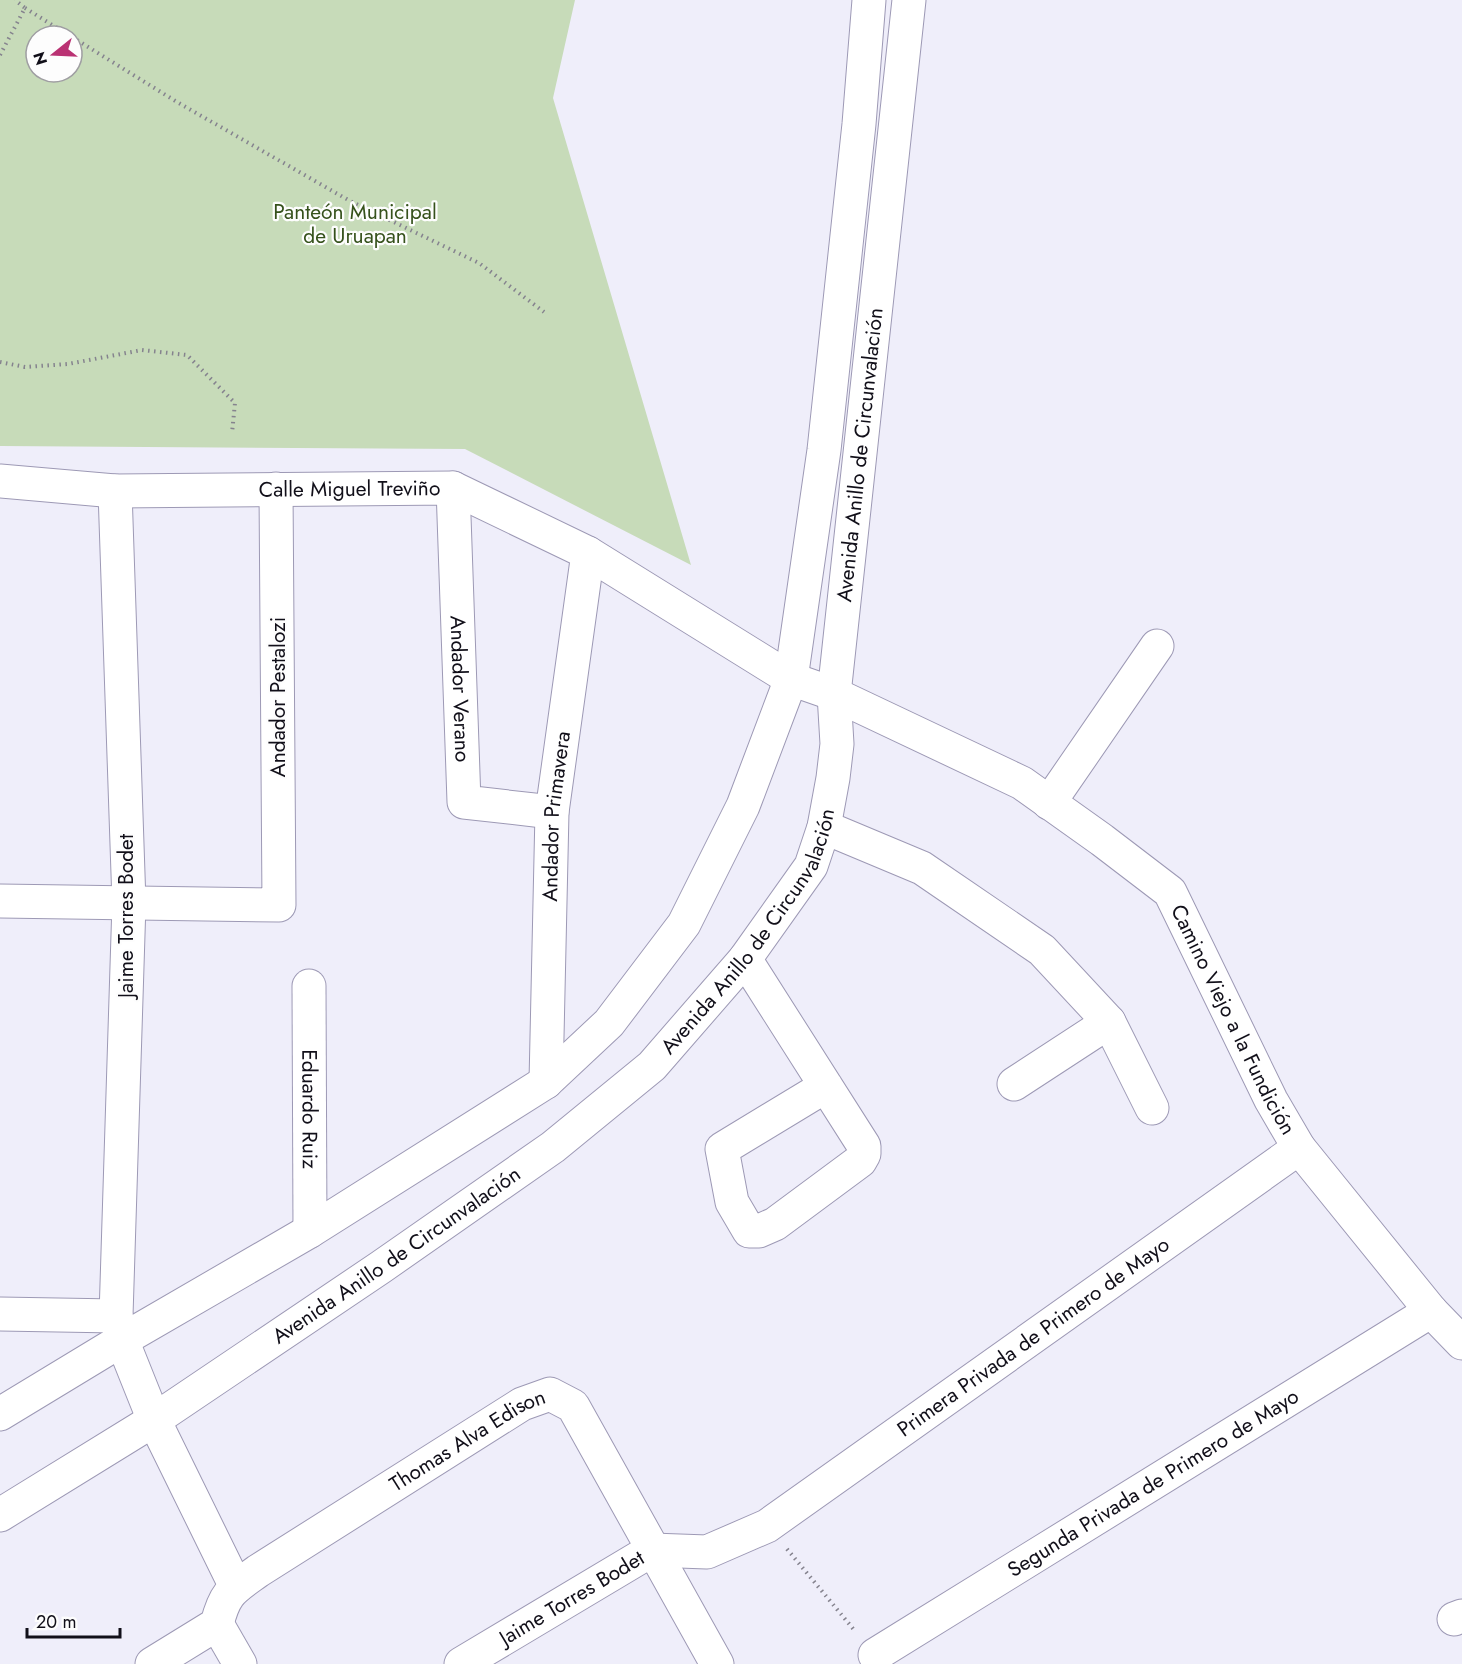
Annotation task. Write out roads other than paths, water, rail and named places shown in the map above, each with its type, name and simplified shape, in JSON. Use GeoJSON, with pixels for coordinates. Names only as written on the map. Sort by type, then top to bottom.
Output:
{"type":"FeatureCollection","features":[{"type":"Feature","properties":{"kind":"street","name":"Avenida Anillo de Circunvalación"},"geometry":{"type":"LineString","coordinates":[[0,1414],[119,1328],[310,1231],[546,1082],[609,1023],[684,924],[743,806],[791,679],[824,450],[869,0]]}},
{"type":"Feature","properties":{"kind":"street","name":"Avenida Anillo de Circunvalación"},"geometry":{"type":"LineString","coordinates":[[0,1515],[154,1420],[381,1267],[553,1147],[652,1066],[745,959],[811,866],[824,827],[837,744],[834,694],[909,0]]}},
{"type":"Feature","properties":{"kind":"street"},"geometry":{"type":"LineString","coordinates":[[858,124],[895,137]]}},
{"type":"Feature","properties":{"kind":"street","name":"Calle Miguel Treviño"},"geometry":{"type":"LineString","coordinates":[[0,480],[115,491],[453,488],[588,553],[791,679]]}},
{"type":"Feature","properties":{"kind":"street","name":"Andador Verano"},"geometry":{"type":"LineString","coordinates":[[453,488],[464,802],[552,812]]}},
{"type":"Feature","properties":{"kind":"street","name":"Andador Pestalozi"},"geometry":{"type":"LineString","coordinates":[[129,903],[279,905],[276,489]]}},
{"type":"Feature","properties":{"kind":"street","name":"Jaime Torres Bodet"},"geometry":{"type":"LineString","coordinates":[[115,491],[129,903],[119,1328]]}},
{"type":"Feature","properties":{"kind":"street","name":"Andador Primavera"},"geometry":{"type":"LineString","coordinates":[[546,1082],[552,812],[588,553]]}},
{"type":"Feature","properties":{"kind":"street"},"geometry":{"type":"LineString","coordinates":[[1049,803],[1157,646]]}},
{"type":"Feature","properties":{"kind":"street","name":"Camino Viejo a la Fundición"},"geometry":{"type":"LineString","coordinates":[[791,679],[834,694],[1022,783],[1170,892],[1271,1100],[1299,1148],[1431,1311],[1462,1343]]}},
{"type":"Feature","properties":{"kind":"street"},"geometry":{"type":"LineString","coordinates":[[824,827],[922,868],[1042,950],[1109,1022],[1152,1108]]}},
{"type":"Feature","properties":{"kind":"street"},"geometry":{"type":"LineString","coordinates":[[0,901],[129,903]]}},
{"type":"Feature","properties":{"kind":"street"},"geometry":{"type":"LineString","coordinates":[[745,959],[826,1086],[864,1146],[864,1154],[860,1161],[775,1224],[759,1231],[749,1230],[732,1202],[723,1149],[826,1086]]}},
{"type":"Feature","properties":{"kind":"street","name":"Eduardo Ruiz"},"geometry":{"type":"LineString","coordinates":[[309,986],[310,1231]]}},
{"type":"Feature","properties":{"kind":"street"},"geometry":{"type":"LineString","coordinates":[[1014,1084],[1109,1022]]}},
{"type":"Feature","properties":{"kind":"street","name":"Primera Privada de Primero de Mayo"},"geometry":{"type":"LineString","coordinates":[[652,1550],[707,1552],[767,1526],[1299,1148]]}},
{"type":"Feature","properties":{"kind":"street","name":"Segunda Privada de Primero de Mayo"},"geometry":{"type":"LineString","coordinates":[[875,1655],[1431,1311]]}},
{"type":"Feature","properties":{"kind":"street"},"geometry":{"type":"LineString","coordinates":[[0,1314],[119,1328],[154,1420],[236,1587]]}},
{"type":"Feature","properties":{"kind":"street","name":"Thomas Alva Edison"},"geometry":{"type":"LineString","coordinates":[[217,1624],[223,1602],[236,1587],[522,1404],[550,1394],[573,1406],[717,1664]]}},
{"type":"Feature","properties":{"kind":"street","name":"Jaime Torres Bodet"},"geometry":{"type":"LineString","coordinates":[[461,1664],[652,1550]]}},
{"type":"Feature","properties":{"kind":"street"},"geometry":{"type":"LineString","coordinates":[[152,1664],[217,1624],[240,1664]]}},
{"type":"Feature","properties":{"kind":"park label","name":"Panteón Municipal de Uruapan"},"geometry":{"type":"Point","coordinates":[355,224]}}]}
